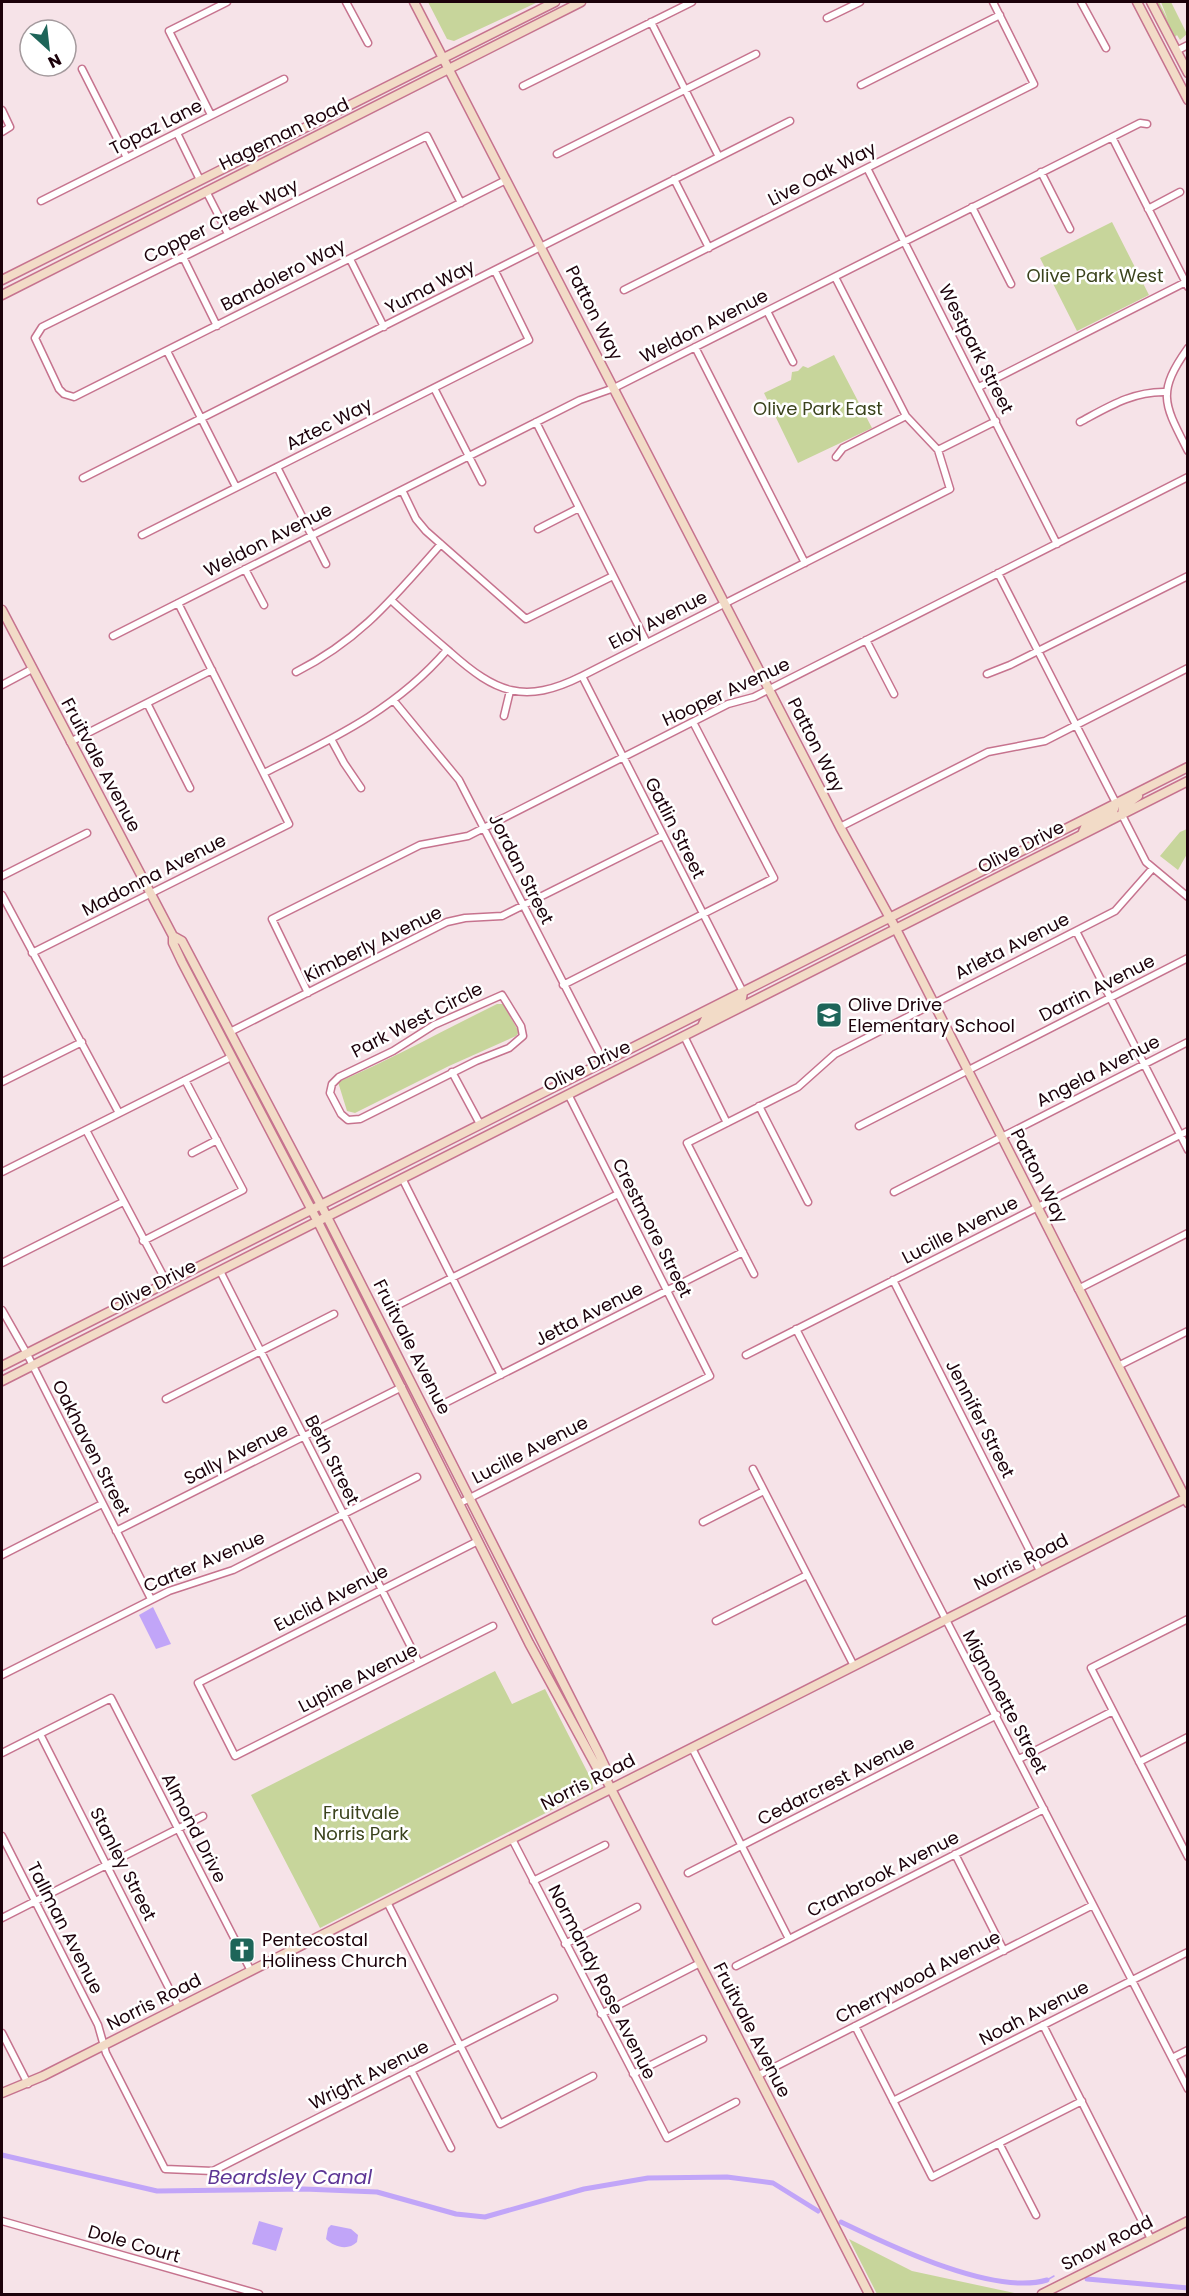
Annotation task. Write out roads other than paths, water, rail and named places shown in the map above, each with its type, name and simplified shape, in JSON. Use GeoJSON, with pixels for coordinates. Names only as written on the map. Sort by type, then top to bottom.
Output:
{"type":"FeatureCollection","features":[{"type":"Feature","properties":{"kind":"main road","name":"Patton Way"},"geometry":{"type":"LineString","coordinates":[[414,2],[840,827],[896,929],[1036,1208],[1187,1499]]}},
{"type":"Feature","properties":{"kind":"main road","name":"Hageman Road"},"geometry":{"type":"LineString","coordinates":[[2,280],[550,2]]}},
{"type":"Feature","properties":{"kind":"main road","name":"Hageman Road"},"geometry":{"type":"LineString","coordinates":[[2,295],[581,2]]}},
{"type":"Feature","properties":{"kind":"main road"},"geometry":{"type":"LineString","coordinates":[[1137,2],[1188,100]]}},
{"type":"Feature","properties":{"kind":"main road"},"geometry":{"type":"LineString","coordinates":[[1151,2],[1188,73]]}},
{"type":"Feature","properties":{"kind":"main road"},"geometry":{"type":"LineString","coordinates":[[206,191],[211,183],[249,163],[259,151]]}},
{"type":"Feature","properties":{"kind":"main road"},"geometry":{"type":"LineString","coordinates":[[155,217],[162,208],[198,189],[201,180]]}},
{"type":"Feature","properties":{"kind":"main road","name":"Fruitvale Avenue"},"geometry":{"type":"LineString","coordinates":[[2,610],[173,936],[173,943],[207,1011],[318,1222],[543,1668],[602,1777],[609,1785],[869,2295]]}},
{"type":"Feature","properties":{"kind":"main road","name":"Olive Drive"},"geometry":{"type":"LineString","coordinates":[[2,1366],[1188,767]]}},
{"type":"Feature","properties":{"kind":"main road","name":"Olive Drive"},"geometry":{"type":"LineString","coordinates":[[2,1381],[1188,781]]}},
{"type":"Feature","properties":{"kind":"main road"},"geometry":{"type":"LineString","coordinates":[[1122,815],[1123,807],[1158,782]]}},
{"type":"Feature","properties":{"kind":"main road"},"geometry":{"type":"LineString","coordinates":[[1082,835],[1086,825],[1113,812],[1116,803]]}},
{"type":"Feature","properties":{"kind":"main road","name":"Fruitvale Avenue"},"geometry":{"type":"LineString","coordinates":[[173,936],[182,941],[321,1205],[553,1662],[608,1773],[609,1785]]}},
{"type":"Feature","properties":{"kind":"main road"},"geometry":{"type":"LineString","coordinates":[[702,1027],[706,1018],[742,998],[743,992]]}},
{"type":"Feature","properties":{"kind":"main road"},"geometry":{"type":"LineString","coordinates":[[207,1011],[224,1029],[230,1032]]}},
{"type":"Feature","properties":{"kind":"main road"},"geometry":{"type":"LineString","coordinates":[[568,1094],[570,1088],[604,1062]]}},
{"type":"Feature","properties":{"kind":"main road"},"geometry":{"type":"LineString","coordinates":[[448,1154],[478,1132],[480,1124]]}},
{"type":"Feature","properties":{"kind":"main road","name":"Norris Road"},"geometry":{"type":"LineString","coordinates":[[2,2093],[28,2084],[512,1839],[609,1785],[692,1748],[1187,1499]]}},
{"type":"Feature","properties":{"kind":"main road"},"geometry":{"type":"LineString","coordinates":[[543,1668],[553,1662]]}},
{"type":"Feature","properties":{"kind":"main road","name":"Snow Road"},"geometry":{"type":"LineString","coordinates":[[1042,2295],[1188,2221]]}},
{"type":"Feature","properties":{"kind":"street"},"geometry":{"type":"LineString","coordinates":[[212,116],[169,31],[227,2]]}},
{"type":"Feature","properties":{"kind":"street"},"geometry":{"type":"LineString","coordinates":[[346,2],[368,43]]}},
{"type":"Feature","properties":{"kind":"street"},"geometry":{"type":"LineString","coordinates":[[523,86],[692,2]]}},
{"type":"Feature","properties":{"kind":"street"},"geometry":{"type":"LineString","coordinates":[[827,18],[860,2]]}},
{"type":"Feature","properties":{"kind":"street"},"geometry":{"type":"LineString","coordinates":[[861,85],[1000,15],[993,2]]}},
{"type":"Feature","properties":{"kind":"street"},"geometry":{"type":"LineString","coordinates":[[1081,2],[1106,48]]}},
{"type":"Feature","properties":{"kind":"street","name":"Live Oak Way"},"geometry":{"type":"LineString","coordinates":[[624,291],[1034,84],[1000,15]]}},
{"type":"Feature","properties":{"kind":"street"},"geometry":{"type":"LineString","coordinates":[[651,22],[719,157]]}},
{"type":"Feature","properties":{"kind":"street"},"geometry":{"type":"LineString","coordinates":[[1176,51],[1188,45]]}},
{"type":"Feature","properties":{"kind":"street"},"geometry":{"type":"LineString","coordinates":[[557,154],[756,54]]}},
{"type":"Feature","properties":{"kind":"street"},"geometry":{"type":"LineString","coordinates":[[82,69],[127,158]]}},
{"type":"Feature","properties":{"kind":"street","name":"Topaz Lane"},"geometry":{"type":"LineString","coordinates":[[41,201],[284,79]]}},
{"type":"Feature","properties":{"kind":"street"},"geometry":{"type":"LineString","coordinates":[[2,110],[10,127],[2,132]]}},
{"type":"Feature","properties":{"kind":"street","name":"Yuma Way"},"geometry":{"type":"LineString","coordinates":[[83,478],[790,121]]}},
{"type":"Feature","properties":{"kind":"street","name":"Weldon Avenue"},"geometry":{"type":"LineString","coordinates":[[113,636],[580,400],[614,388],[1041,172],[1140,123],[1147,124]]}},
{"type":"Feature","properties":{"kind":"street"},"geometry":{"type":"LineString","coordinates":[[177,133],[201,180]]}},
{"type":"Feature","properties":{"kind":"street","name":"Copper Creek Way"},"geometry":{"type":"LineString","coordinates":[[74,397],[64,394],[59,389],[34,338],[42,327],[427,136],[461,203]]}},
{"type":"Feature","properties":{"kind":"street"},"geometry":{"type":"LineString","coordinates":[[979,387],[1187,283],[1112,137]]}},
{"type":"Feature","properties":{"kind":"street","name":"Westpark Street"},"geometry":{"type":"LineString","coordinates":[[867,168],[1057,543]]}},
{"type":"Feature","properties":{"kind":"street"},"geometry":{"type":"LineString","coordinates":[[1041,172],[1070,229]]}},
{"type":"Feature","properties":{"kind":"street"},"geometry":{"type":"LineString","coordinates":[[674,179],[709,248]]}},
{"type":"Feature","properties":{"kind":"street","name":"Bandolero Way"},"geometry":{"type":"LineString","coordinates":[[74,397],[506,180]]}},
{"type":"Feature","properties":{"kind":"street"},"geometry":{"type":"LineString","coordinates":[[206,191],[228,234]]}},
{"type":"Feature","properties":{"kind":"street"},"geometry":{"type":"LineString","coordinates":[[1148,208],[1180,192]]}},
{"type":"Feature","properties":{"kind":"street"},"geometry":{"type":"LineString","coordinates":[[972,207],[1011,284]]}},
{"type":"Feature","properties":{"kind":"street"},"geometry":{"type":"LineString","coordinates":[[183,257],[217,326]]}},
{"type":"Feature","properties":{"kind":"street"},"geometry":{"type":"LineString","coordinates":[[350,259],[384,327]]}},
{"type":"Feature","properties":{"kind":"street","name":"Aztec Way"},"geometry":{"type":"LineString","coordinates":[[142,535],[529,340],[495,271]]}},
{"type":"Feature","properties":{"kind":"street"},"geometry":{"type":"LineString","coordinates":[[835,277],[906,416],[938,450],[996,421]]}},
{"type":"Feature","properties":{"kind":"street"},"geometry":{"type":"LineString","coordinates":[[767,310],[793,362]]}},
{"type":"Feature","properties":{"kind":"street"},"geometry":{"type":"LineString","coordinates":[[695,347],[805,563]]}},
{"type":"Feature","properties":{"kind":"street"},"geometry":{"type":"LineString","coordinates":[[1188,348],[1172,369],[1166,392],[1168,411],[1188,451]]}},
{"type":"Feature","properties":{"kind":"street"},"geometry":{"type":"LineString","coordinates":[[167,351],[236,487]]}},
{"type":"Feature","properties":{"kind":"street"},"geometry":{"type":"LineString","coordinates":[[434,388],[482,482]]}},
{"type":"Feature","properties":{"kind":"street"},"geometry":{"type":"LineString","coordinates":[[1080,422],[1130,396],[1147,392],[1166,392]]}},
{"type":"Feature","properties":{"kind":"street"},"geometry":{"type":"LineString","coordinates":[[836,457],[843,448],[906,416]]}},
{"type":"Feature","properties":{"kind":"street"},"geometry":{"type":"LineString","coordinates":[[536,422],[647,643]]}},
{"type":"Feature","properties":{"kind":"street","name":"Eloy Avenue"},"geometry":{"type":"LineString","coordinates":[[391,600],[480,678],[510,691],[543,692],[582,676],[950,489],[938,450]]}},
{"type":"Feature","properties":{"kind":"street"},"geometry":{"type":"LineString","coordinates":[[277,466],[326,564]]}},
{"type":"Feature","properties":{"kind":"street","name":"Hooper Avenue"},"geometry":{"type":"LineString","coordinates":[[308,993],[272,920],[420,845],[460,839],[483,828],[693,722],[769,689],[1188,477]]}},
{"type":"Feature","properties":{"kind":"street"},"geometry":{"type":"LineString","coordinates":[[402,490],[421,525],[526,619],[613,576]]}},
{"type":"Feature","properties":{"kind":"street"},"geometry":{"type":"LineString","coordinates":[[538,529],[579,508]]}},
{"type":"Feature","properties":{"kind":"street"},"geometry":{"type":"LineString","coordinates":[[296,672],[349,641],[391,600],[441,544]]}},
{"type":"Feature","properties":{"kind":"street"},"geometry":{"type":"LineString","coordinates":[[245,569],[264,606]]}},
{"type":"Feature","properties":{"kind":"street"},"geometry":{"type":"LineString","coordinates":[[998,573],[1116,803]]}},
{"type":"Feature","properties":{"kind":"street"},"geometry":{"type":"LineString","coordinates":[[987,674],[1188,576]]}},
{"type":"Feature","properties":{"kind":"street"},"geometry":{"type":"LineString","coordinates":[[178,603],[264,773],[332,739],[394,701],[447,650]]}},
{"type":"Feature","properties":{"kind":"street"},"geometry":{"type":"LineString","coordinates":[[866,640],[894,694]]}},
{"type":"Feature","properties":{"kind":"street"},"geometry":{"type":"LineString","coordinates":[[840,827],[988,752],[1035,744],[1188,668]]}},
{"type":"Feature","properties":{"kind":"street"},"geometry":{"type":"LineString","coordinates":[[2,684],[32,669]]}},
{"type":"Feature","properties":{"kind":"street"},"geometry":{"type":"LineString","coordinates":[[70,742],[212,670]]}},
{"type":"Feature","properties":{"kind":"street","name":"Gatlin Street"},"geometry":{"type":"LineString","coordinates":[[582,676],[743,992]]}},
{"type":"Feature","properties":{"kind":"street"},"geometry":{"type":"LineString","coordinates":[[504,716],[510,691]]}},
{"type":"Feature","properties":{"kind":"street","name":"Jordan Street"},"geometry":{"type":"LineString","coordinates":[[394,701],[455,773],[604,1062]]}},
{"type":"Feature","properties":{"kind":"street"},"geometry":{"type":"LineString","coordinates":[[147,703],[190,788]]}},
{"type":"Feature","properties":{"kind":"street"},"geometry":{"type":"LineString","coordinates":[[563,985],[774,878],[693,722]]}},
{"type":"Feature","properties":{"kind":"street"},"geometry":{"type":"LineString","coordinates":[[332,739],[344,763],[361,788]]}},
{"type":"Feature","properties":{"kind":"street","name":"Madonna Avenue"},"geometry":{"type":"LineString","coordinates":[[32,953],[289,824],[264,773]]}},
{"type":"Feature","properties":{"kind":"street"},"geometry":{"type":"LineString","coordinates":[[1122,815],[1140,854],[1152,869],[1188,897]]}},
{"type":"Feature","properties":{"kind":"street"},"geometry":{"type":"LineString","coordinates":[[2,876],[87,833]]}},
{"type":"Feature","properties":{"kind":"street","name":"Kimberly Avenue"},"geometry":{"type":"LineString","coordinates":[[230,1032],[447,922],[465,918],[493,918],[523,906],[662,836]]}},
{"type":"Feature","properties":{"kind":"street","name":"Arleta Avenue"},"geometry":{"type":"LineString","coordinates":[[743,1252],[687,1143],[805,1082],[835,1054],[1076,931],[1121,905],[1152,869]]}},
{"type":"Feature","properties":{"kind":"street"},"geometry":{"type":"LineString","coordinates":[[2,895],[119,1113]]}},
{"type":"Feature","properties":{"kind":"street"},"geometry":{"type":"LineString","coordinates":[[1076,931],[1188,1150]]}},
{"type":"Feature","properties":{"kind":"street","name":"Darrin Avenue"},"geometry":{"type":"LineString","coordinates":[[859,1126],[1188,958]]}},
{"type":"Feature","properties":{"kind":"street","name":"Park West Circle"},"geometry":{"type":"LineString","coordinates":[[502,995],[521,1026],[523,1036],[509,1048],[452,1072],[360,1119],[348,1120],[341,1114],[330,1093],[332,1084],[339,1077],[393,1051],[434,1024],[502,995]]}},
{"type":"Feature","properties":{"kind":"street"},"geometry":{"type":"LineString","coordinates":[[684,1036],[727,1123]]}},
{"type":"Feature","properties":{"kind":"street"},"geometry":{"type":"LineString","coordinates":[[2,1082],[82,1042]]}},
{"type":"Feature","properties":{"kind":"street","name":"Angela Avenue"},"geometry":{"type":"LineString","coordinates":[[894,1192],[1188,1042]]}},
{"type":"Feature","properties":{"kind":"street"},"geometry":{"type":"LineString","coordinates":[[2,1172],[231,1057]]}},
{"type":"Feature","properties":{"kind":"street"},"geometry":{"type":"LineString","coordinates":[[452,1072],[480,1124]]}},
{"type":"Feature","properties":{"kind":"street"},"geometry":{"type":"LineString","coordinates":[[143,1240],[243,1190],[185,1080]]}},
{"type":"Feature","properties":{"kind":"street","name":"Crestmore Street"},"geometry":{"type":"LineString","coordinates":[[568,1094],[710,1376]]}},
{"type":"Feature","properties":{"kind":"street"},"geometry":{"type":"LineString","coordinates":[[759,1106],[808,1202]]}},
{"type":"Feature","properties":{"kind":"street"},"geometry":{"type":"LineString","coordinates":[[86,1130],[166,1283]]}},
{"type":"Feature","properties":{"kind":"street","name":"Lucille Avenue"},"geometry":{"type":"LineString","coordinates":[[746,1355],[1188,1131]]}},
{"type":"Feature","properties":{"kind":"street"},"geometry":{"type":"LineString","coordinates":[[192,1153],[217,1140]]}},
{"type":"Feature","properties":{"kind":"street"},"geometry":{"type":"LineString","coordinates":[[402,1178],[501,1375]]}},
{"type":"Feature","properties":{"kind":"street"},"geometry":{"type":"LineString","coordinates":[[398,1305],[618,1194]]}},
{"type":"Feature","properties":{"kind":"street"},"geometry":{"type":"LineString","coordinates":[[2,1263],[123,1202]]}},
{"type":"Feature","properties":{"kind":"street"},"geometry":{"type":"LineString","coordinates":[[1078,1289],[1188,1233]]}},
{"type":"Feature","properties":{"kind":"street"},"geometry":{"type":"LineString","coordinates":[[743,1252],[754,1274]]}},
{"type":"Feature","properties":{"kind":"street","name":"Jetta Avenue"},"geometry":{"type":"LineString","coordinates":[[447,1402],[743,1252]]}},
{"type":"Feature","properties":{"kind":"street","name":"Beth Street"},"geometry":{"type":"LineString","coordinates":[[219,1271],[419,1663]]}},
{"type":"Feature","properties":{"kind":"street","name":"Jennifer Street"},"geometry":{"type":"LineString","coordinates":[[893,1280],[1040,1571]]}},
{"type":"Feature","properties":{"kind":"street","name":"Oakhaven Street"},"geometry":{"type":"LineString","coordinates":[[2,1310],[27,1354],[151,1599]]}},
{"type":"Feature","properties":{"kind":"street"},"geometry":{"type":"LineString","coordinates":[[166,1399],[334,1314]]}},
{"type":"Feature","properties":{"kind":"street","name":"Mignonette Street"},"geometry":{"type":"LineString","coordinates":[[796,1329],[945,1620],[997,1715],[1188,2090]]}},
{"type":"Feature","properties":{"kind":"street"},"geometry":{"type":"LineString","coordinates":[[1118,1366],[1188,1331]]}},
{"type":"Feature","properties":{"kind":"street","name":"Lucille Avenue"},"geometry":{"type":"LineString","coordinates":[[459,1503],[710,1376]]}},
{"type":"Feature","properties":{"kind":"street","name":"Sally Avenue"},"geometry":{"type":"LineString","coordinates":[[116,1531],[402,1387]]}},
{"type":"Feature","properties":{"kind":"street"},"geometry":{"type":"LineString","coordinates":[[753,1469],[854,1666]]}},
{"type":"Feature","properties":{"kind":"street","name":"Carter Avenue"},"geometry":{"type":"LineString","coordinates":[[2,1675],[151,1599],[182,1586],[233,1570],[417,1477]]}},
{"type":"Feature","properties":{"kind":"street"},"geometry":{"type":"LineString","coordinates":[[703,1522],[764,1491]]}},
{"type":"Feature","properties":{"kind":"street"},"geometry":{"type":"LineString","coordinates":[[2,1555],[102,1504]]}},
{"type":"Feature","properties":{"kind":"street","name":"Euclid Avenue"},"geometry":{"type":"LineString","coordinates":[[236,1756],[198,1683],[478,1541]]}},
{"type":"Feature","properties":{"kind":"street"},"geometry":{"type":"LineString","coordinates":[[716,1621],[807,1575]]}},
{"type":"Feature","properties":{"kind":"street"},"geometry":{"type":"LineString","coordinates":[[1188,1619],[1091,1668],[1188,1857]]}},
{"type":"Feature","properties":{"kind":"street","name":"Lupine Avenue"},"geometry":{"type":"LineString","coordinates":[[236,1756],[493,1626]]}},
{"type":"Feature","properties":{"kind":"street","name":"Almond Drive"},"geometry":{"type":"LineString","coordinates":[[40,1734],[111,1698],[251,1971]]}},
{"type":"Feature","properties":{"kind":"street"},"geometry":{"type":"LineString","coordinates":[[1019,1759],[1113,1711]]}},
{"type":"Feature","properties":{"kind":"street","name":"Cedarcrest Avenue"},"geometry":{"type":"LineString","coordinates":[[688,1873],[997,1715]]}},
{"type":"Feature","properties":{"kind":"street"},"geometry":{"type":"LineString","coordinates":[[2,1753],[40,1734]]}},
{"type":"Feature","properties":{"kind":"street","name":"Stanley Street"},"geometry":{"type":"LineString","coordinates":[[40,1734],[179,2007]]}},
{"type":"Feature","properties":{"kind":"street"},"geometry":{"type":"LineString","coordinates":[[1139,1762],[1188,1737]]}},
{"type":"Feature","properties":{"kind":"street"},"geometry":{"type":"LineString","coordinates":[[692,1748],[789,1939]]}},
{"type":"Feature","properties":{"kind":"street","name":"Cranbrook Avenue"},"geometry":{"type":"LineString","coordinates":[[736,1966],[1044,1809]]}},
{"type":"Feature","properties":{"kind":"street"},"geometry":{"type":"LineString","coordinates":[[2,1918],[203,1816]]}},
{"type":"Feature","properties":{"kind":"street","name":"Tallman Avenue"},"geometry":{"type":"LineString","coordinates":[[2,1836],[98,2025],[103,2046],[165,2169],[195,2170]]}},
{"type":"Feature","properties":{"kind":"street","name":"Normandy Rose Avenue"},"geometry":{"type":"LineString","coordinates":[[512,1839],[667,2138],[736,2102]]}},
{"type":"Feature","properties":{"kind":"street"},"geometry":{"type":"LineString","coordinates":[[533,1881],[605,1845]]}},
{"type":"Feature","properties":{"kind":"street"},"geometry":{"type":"LineString","coordinates":[[955,1854],[1004,1951]]}},
{"type":"Feature","properties":{"kind":"street"},"geometry":{"type":"LineString","coordinates":[[387,1902],[500,2124],[593,2076]]}},
{"type":"Feature","properties":{"kind":"street","name":"Cherrywood Avenue"},"geometry":{"type":"LineString","coordinates":[[757,2076],[1093,1905]]}},
{"type":"Feature","properties":{"kind":"street"},"geometry":{"type":"LineString","coordinates":[[565,1944],[637,1907]]}},
{"type":"Feature","properties":{"kind":"street","name":"Noah Avenue"},"geometry":{"type":"LineString","coordinates":[[893,2101],[1188,1952]]}},
{"type":"Feature","properties":{"kind":"street"},"geometry":{"type":"LineString","coordinates":[[601,2014],[700,1963]]}},
{"type":"Feature","properties":{"kind":"street","name":"Wright Avenue"},"geometry":{"type":"LineString","coordinates":[[195,2170],[213,2170],[554,1998]]}},
{"type":"Feature","properties":{"kind":"street"},"geometry":{"type":"LineString","coordinates":[[1043,2025],[1151,2239]]}},
{"type":"Feature","properties":{"kind":"street"},"geometry":{"type":"LineString","coordinates":[[855,2026],[932,2177],[1082,2101]]}},
{"type":"Feature","properties":{"kind":"street"},"geometry":{"type":"LineString","coordinates":[[2,2033],[28,2084]]}},
{"type":"Feature","properties":{"kind":"street"},"geometry":{"type":"LineString","coordinates":[[633,2074],[703,2039]]}},
{"type":"Feature","properties":{"kind":"street"},"geometry":{"type":"LineString","coordinates":[[1172,2058],[1188,2050]]}},
{"type":"Feature","properties":{"kind":"street"},"geometry":{"type":"LineString","coordinates":[[411,2070],[451,2148]]}},
{"type":"Feature","properties":{"kind":"street"},"geometry":{"type":"LineString","coordinates":[[999,2143],[1035,2215]]}},
{"type":"Feature","properties":{"kind":"street","name":"Dole Court"},"geometry":{"type":"LineString","coordinates":[[2,2221],[259,2295]]}},
{"type":"Feature","properties":{"kind":"waterway","name":"Beardsley Canal"},"geometry":{"type":"LineString","coordinates":[[2,2155],[157,2191],[304,2189],[377,2192],[456,2214],[485,2217],[584,2189],[648,2178],[727,2177],[773,2183],[818,2211]]}},
{"type":"Feature","properties":{"kind":"waterway","name":"Beardsley Canal"},"geometry":{"type":"LineString","coordinates":[[841,2222],[914,2255],[971,2275],[999,2281],[1025,2283],[1047,2280]]}},
{"type":"Feature","properties":{"kind":"waterway"},"geometry":{"type":"LineString","coordinates":[[1047,2280],[1054,2276]]}},
{"type":"Feature","properties":{"kind":"waterway","name":"Beardsley Canal"},"geometry":{"type":"LineString","coordinates":[[1087,2279],[1188,2288]]}},
{"type":"Feature","properties":{"kind":"place","name":"Olive Drive Elementary School"},"geometry":{"type":"Point","coordinates":[829,1015]}},
{"type":"Feature","properties":{"kind":"place","name":"Pentecostal Holiness Church"},"geometry":{"type":"Point","coordinates":[242,1950]}},
{"type":"Feature","properties":{"kind":"park label","name":"Olive Park West"},"geometry":{"type":"Point","coordinates":[1095,276]}},
{"type":"Feature","properties":{"kind":"park label","name":"Olive Park East"},"geometry":{"type":"Point","coordinates":[818,409]}},
{"type":"Feature","properties":{"kind":"park label","name":"Fruitvale Norris Park"},"geometry":{"type":"Point","coordinates":[361,1823]}}]}
